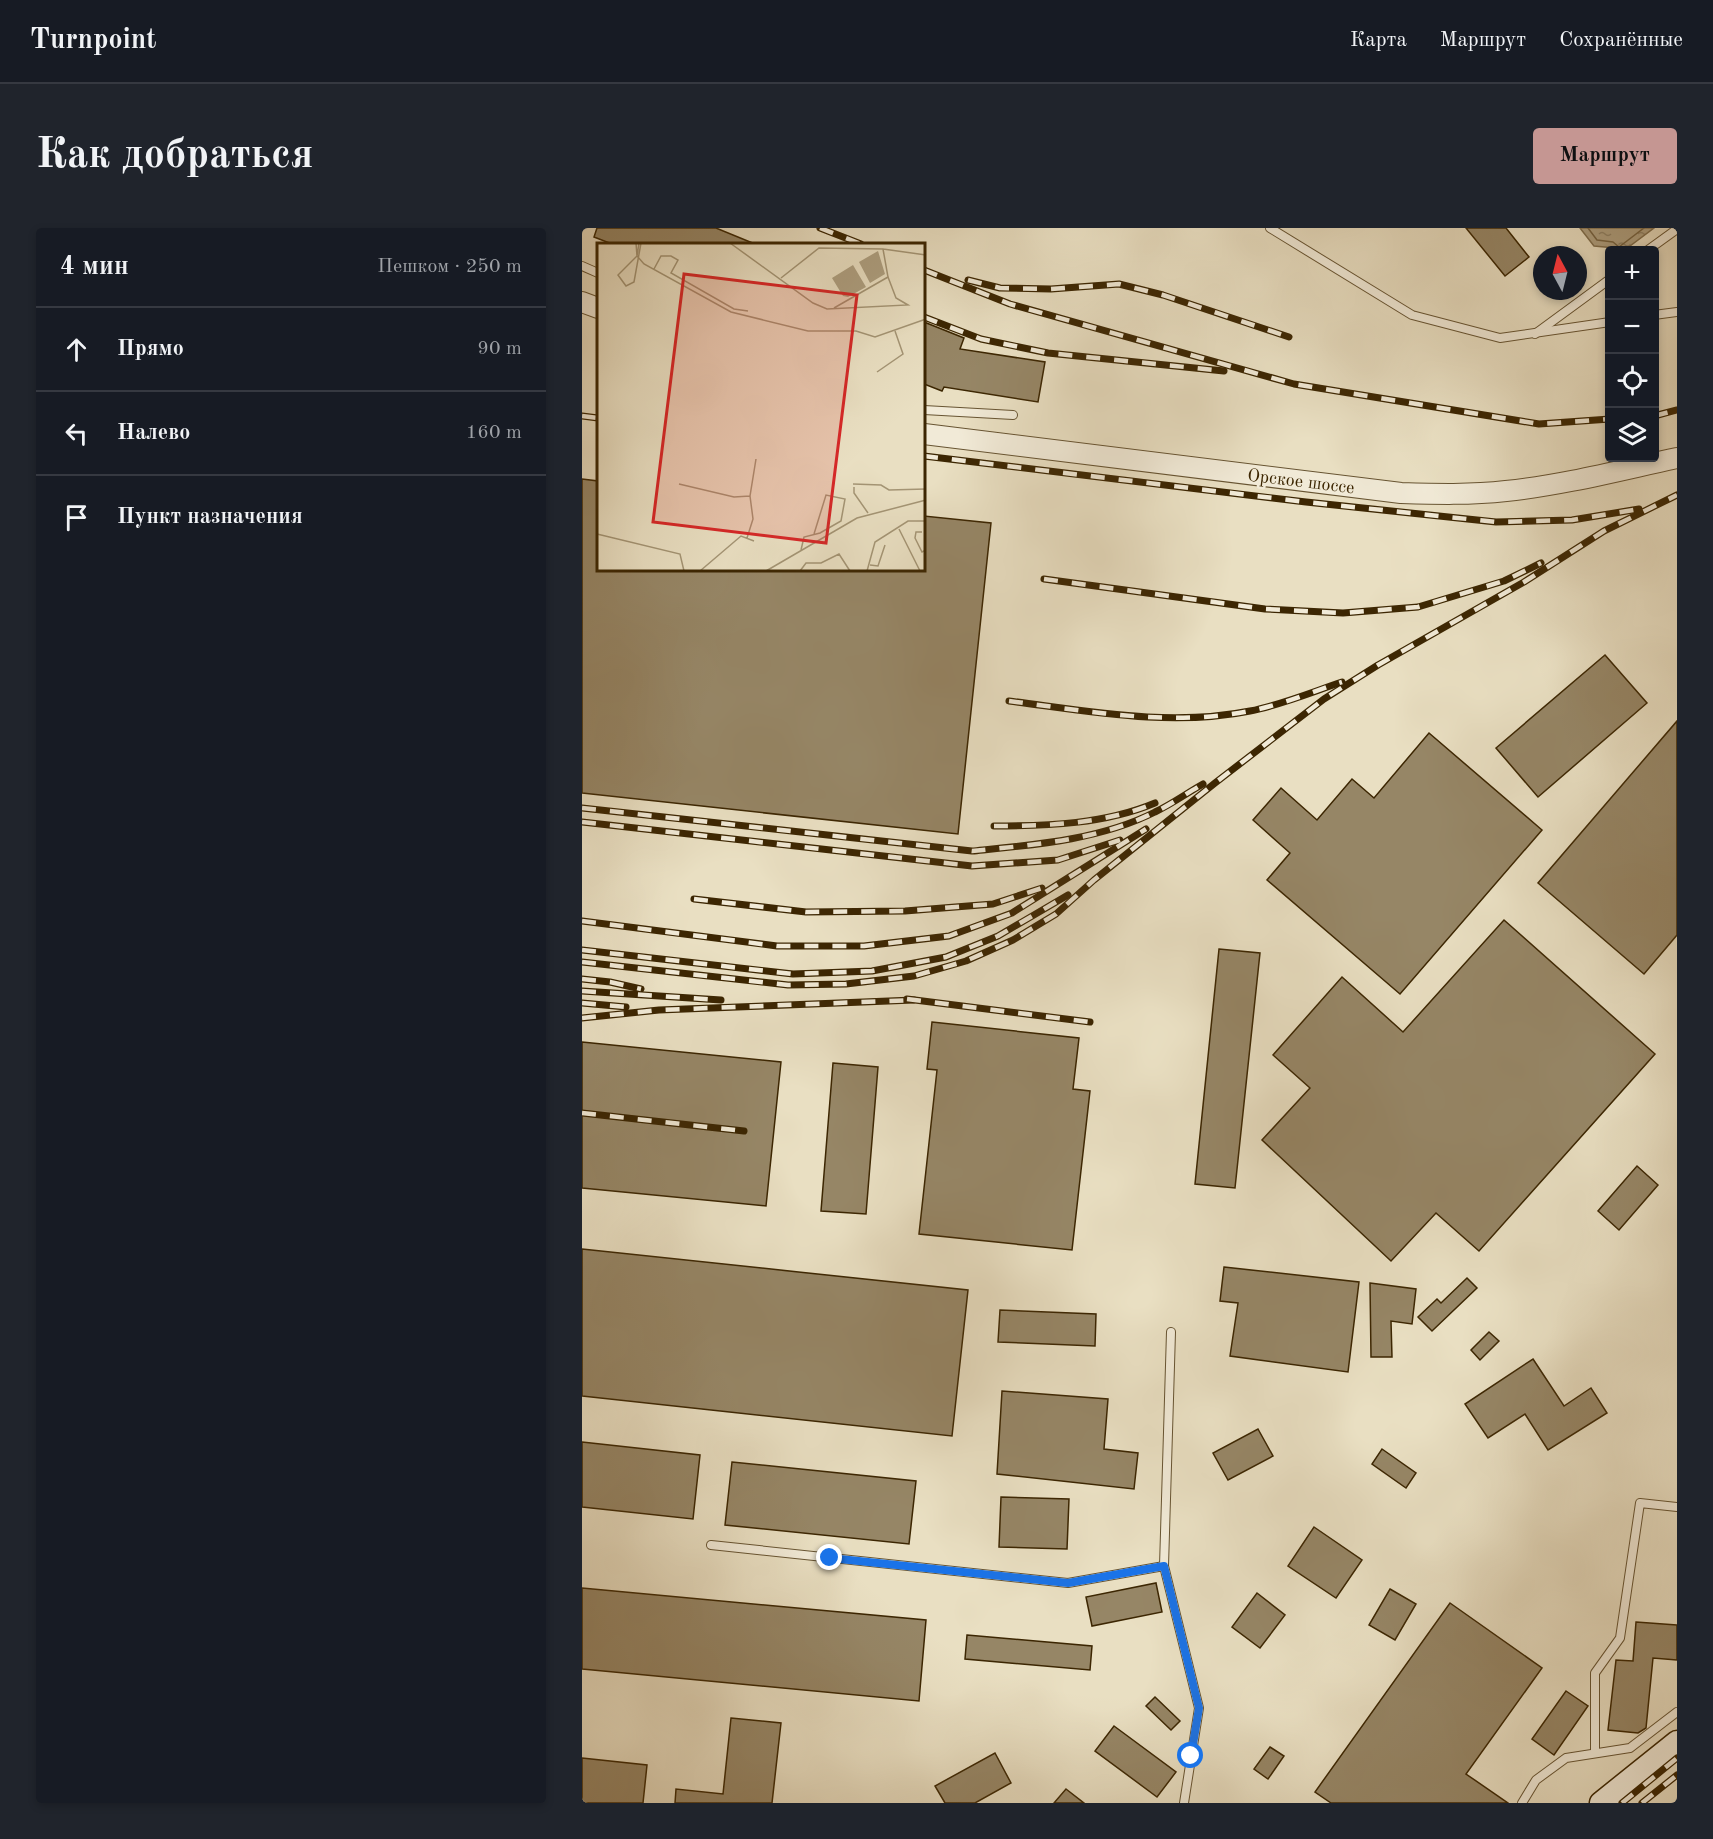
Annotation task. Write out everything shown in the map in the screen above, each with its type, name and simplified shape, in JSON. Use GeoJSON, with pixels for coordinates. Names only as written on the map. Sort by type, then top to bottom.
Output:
{"type":"FeatureCollection","features":[{"type":"Feature","properties":{"kind":"main road"},"geometry":{"type":"LineString","coordinates":[[1601,1803],[1677,1742]]}},
{"type":"Feature","properties":{"kind":"street"},"geometry":{"type":"LineString","coordinates":[[582,302],[597,308]]}},
{"type":"Feature","properties":{"kind":"street","name":"Орское шоссе"},"geometry":{"type":"LineString","coordinates":[[926,434],[1422,494],[1506,491],[1556,484],[1677,458]]}},
{"type":"Feature","properties":{"kind":"lane"},"geometry":{"type":"LineString","coordinates":[[1270,228],[1412,315],[1500,338],[1605,323]]}},
{"type":"Feature","properties":{"kind":"lane"},"geometry":{"type":"LineString","coordinates":[[1654,246],[1677,229]]}},
{"type":"Feature","properties":{"kind":"lane"},"geometry":{"type":"LineString","coordinates":[[582,266],[597,273]]}},
{"type":"Feature","properties":{"kind":"lane"},"geometry":{"type":"LineString","coordinates":[[1534,334],[1605,283]]}},
{"type":"Feature","properties":{"kind":"lane"},"geometry":{"type":"LineString","coordinates":[[1659,314],[1677,312]]}},
{"type":"Feature","properties":{"kind":"lane"},"geometry":{"type":"LineString","coordinates":[[926,410],[1013,415]]}},
{"type":"Feature","properties":{"kind":"lane"},"geometry":{"type":"LineString","coordinates":[[1172,1332],[1164,1566],[1199,1708],[1184,1803]]}},
{"type":"Feature","properties":{"kind":"lane"},"geometry":{"type":"LineString","coordinates":[[1595,1754],[1595,1673],[1620,1638],[1640,1503],[1677,1507]]}},
{"type":"Feature","properties":{"kind":"lane"},"geometry":{"type":"LineString","coordinates":[[711,1545],[1068,1583],[1164,1566]]}},
{"type":"Feature","properties":{"kind":"lane"},"geometry":{"type":"LineString","coordinates":[[1522,1803],[1536,1780],[1566,1758],[1630,1748],[1677,1712]]}},
{"type":"Feature","properties":{"kind":"water"},"geometry":{"type":"Polygon","coordinates":[[[1580,228],[1654,228],[1630,246],[1594,246],[1580,228]]]}},
{"type":"Feature","properties":{"kind":"building"},"geometry":{"type":"Polygon","coordinates":[[[597,228],[716,228],[753,243],[609,243],[594,237],[597,228]]]}},
{"type":"Feature","properties":{"kind":"building"},"geometry":{"type":"Polygon","coordinates":[[[1466,228],[1506,228],[1529,257],[1505,276],[1466,228]]]}},
{"type":"Feature","properties":{"kind":"building"},"geometry":{"type":"Polygon","coordinates":[[[926,323],[964,338],[960,349],[1045,362],[1038,402],[944,387],[942,391],[926,385],[926,323]]]}},
{"type":"Feature","properties":{"kind":"building"},"geometry":{"type":"Polygon","coordinates":[[[582,479],[597,481],[597,572],[926,572],[926,516],[991,523],[958,834],[582,793],[582,479]]]}},
{"type":"Feature","properties":{"kind":"building"},"geometry":{"type":"Polygon","coordinates":[[[1605,655],[1647,703],[1538,797],[1496,748],[1605,655]]]}},
{"type":"Feature","properties":{"kind":"building"},"geometry":{"type":"Polygon","coordinates":[[[1677,721],[1677,935],[1644,974],[1538,883],[1677,721]]]}},
{"type":"Feature","properties":{"kind":"building"},"geometry":{"type":"Polygon","coordinates":[[[1429,733],[1542,830],[1400,994],[1267,880],[1290,853],[1253,820],[1281,788],[1317,820],[1352,779],[1374,798],[1429,733]]]}},
{"type":"Feature","properties":{"kind":"building"},"geometry":{"type":"Polygon","coordinates":[[[1504,920],[1655,1054],[1479,1251],[1436,1213],[1391,1261],[1262,1140],[1310,1088],[1273,1055],[1342,977],[1403,1032],[1504,920]]]}},
{"type":"Feature","properties":{"kind":"building"},"geometry":{"type":"Polygon","coordinates":[[[1219,949],[1260,953],[1235,1188],[1195,1184],[1219,949]]]}},
{"type":"Feature","properties":{"kind":"building"},"geometry":{"type":"Polygon","coordinates":[[[932,1022],[1079,1038],[1073,1089],[1090,1091],[1072,1250],[919,1234],[937,1070],[927,1069],[932,1022]]]}},
{"type":"Feature","properties":{"kind":"building"},"geometry":{"type":"Polygon","coordinates":[[[582,1042],[781,1062],[766,1206],[582,1188],[582,1042]]]}},
{"type":"Feature","properties":{"kind":"building"},"geometry":{"type":"Polygon","coordinates":[[[833,1063],[878,1067],[866,1214],[821,1211],[833,1063]]]}},
{"type":"Feature","properties":{"kind":"building"},"geometry":{"type":"Polygon","coordinates":[[[1637,1166],[1658,1185],[1619,1230],[1598,1211],[1637,1166]]]}},
{"type":"Feature","properties":{"kind":"building"},"geometry":{"type":"Polygon","coordinates":[[[582,1249],[968,1290],[952,1436],[582,1396],[582,1249]]]}},
{"type":"Feature","properties":{"kind":"building"},"geometry":{"type":"Polygon","coordinates":[[[1224,1267],[1359,1282],[1348,1372],[1230,1356],[1238,1303],[1220,1301],[1224,1267]]]}},
{"type":"Feature","properties":{"kind":"building"},"geometry":{"type":"Polygon","coordinates":[[[1467,1278],[1477,1288],[1432,1331],[1418,1317],[1437,1299],[1441,1303],[1467,1278]]]}},
{"type":"Feature","properties":{"kind":"building"},"geometry":{"type":"Polygon","coordinates":[[[1370,1283],[1416,1289],[1412,1324],[1391,1321],[1392,1357],[1371,1357],[1370,1283]]]}},
{"type":"Feature","properties":{"kind":"building"},"geometry":{"type":"Polygon","coordinates":[[[1000,1310],[1096,1314],[1095,1346],[998,1342],[1000,1310]]]}},
{"type":"Feature","properties":{"kind":"building"},"geometry":{"type":"Polygon","coordinates":[[[1489,1332],[1499,1341],[1480,1360],[1471,1350],[1489,1332]]]}},
{"type":"Feature","properties":{"kind":"building"},"geometry":{"type":"Polygon","coordinates":[[[1533,1359],[1564,1406],[1591,1388],[1607,1413],[1548,1450],[1525,1414],[1488,1438],[1465,1404],[1533,1359]]]}},
{"type":"Feature","properties":{"kind":"building"},"geometry":{"type":"Polygon","coordinates":[[[1002,1391],[1108,1399],[1104,1449],[1138,1453],[1134,1489],[997,1474],[1002,1391]]]}},
{"type":"Feature","properties":{"kind":"building"},"geometry":{"type":"Polygon","coordinates":[[[1258,1429],[1273,1456],[1228,1480],[1213,1453],[1258,1429]]]}},
{"type":"Feature","properties":{"kind":"building"},"geometry":{"type":"Polygon","coordinates":[[[582,1442],[700,1455],[693,1519],[582,1507],[582,1442]]]}},
{"type":"Feature","properties":{"kind":"building"},"geometry":{"type":"Polygon","coordinates":[[[1382,1449],[1416,1473],[1406,1488],[1372,1464],[1382,1449]]]}},
{"type":"Feature","properties":{"kind":"building"},"geometry":{"type":"Polygon","coordinates":[[[732,1462],[916,1481],[909,1544],[725,1525],[732,1462]]]}},
{"type":"Feature","properties":{"kind":"building"},"geometry":{"type":"Polygon","coordinates":[[[1001,1497],[1069,1499],[1067,1549],[999,1547],[1001,1497]]]}},
{"type":"Feature","properties":{"kind":"building"},"geometry":{"type":"Polygon","coordinates":[[[1314,1527],[1362,1560],[1336,1598],[1288,1566],[1314,1527]]]}},
{"type":"Feature","properties":{"kind":"building"},"geometry":{"type":"Polygon","coordinates":[[[1156,1583],[1162,1612],[1092,1626],[1086,1597],[1156,1583]]]}},
{"type":"Feature","properties":{"kind":"building"},"geometry":{"type":"Polygon","coordinates":[[[582,1588],[926,1620],[919,1701],[582,1669],[582,1588]]]}},
{"type":"Feature","properties":{"kind":"building"},"geometry":{"type":"Polygon","coordinates":[[[1390,1589],[1416,1604],[1395,1640],[1369,1625],[1390,1589]]]}},
{"type":"Feature","properties":{"kind":"building"},"geometry":{"type":"Polygon","coordinates":[[[1257,1593],[1285,1615],[1260,1648],[1232,1627],[1257,1593]]]}},
{"type":"Feature","properties":{"kind":"building"},"geometry":{"type":"Polygon","coordinates":[[[1450,1603],[1542,1668],[1466,1774],[1508,1803],[1331,1803],[1315,1792],[1450,1603]]]}},
{"type":"Feature","properties":{"kind":"building"},"geometry":{"type":"Polygon","coordinates":[[[1636,1622],[1677,1625],[1677,1660],[1653,1658],[1646,1728],[1638,1733],[1608,1730],[1616,1660],[1633,1661],[1636,1622]]]}},
{"type":"Feature","properties":{"kind":"building"},"geometry":{"type":"Polygon","coordinates":[[[967,1635],[1092,1646],[1090,1670],[965,1659],[967,1635]]]}},
{"type":"Feature","properties":{"kind":"building"},"geometry":{"type":"Polygon","coordinates":[[[1566,1691],[1588,1706],[1554,1755],[1532,1739],[1566,1691]]]}},
{"type":"Feature","properties":{"kind":"building"},"geometry":{"type":"Polygon","coordinates":[[[1155,1697],[1180,1721],[1171,1730],[1146,1706],[1155,1697]]]}},
{"type":"Feature","properties":{"kind":"building"},"geometry":{"type":"Polygon","coordinates":[[[731,1718],[781,1723],[772,1803],[675,1803],[676,1789],[723,1794],[731,1718]]]}},
{"type":"Feature","properties":{"kind":"building"},"geometry":{"type":"Polygon","coordinates":[[[1114,1726],[1176,1772],[1157,1797],[1095,1751],[1114,1726]]]}},
{"type":"Feature","properties":{"kind":"building"},"geometry":{"type":"Polygon","coordinates":[[[1270,1747],[1284,1756],[1268,1779],[1254,1769],[1270,1747]]]}},
{"type":"Feature","properties":{"kind":"building"},"geometry":{"type":"Polygon","coordinates":[[[995,1753],[1011,1783],[975,1803],[945,1803],[935,1786],[995,1753]]]}},
{"type":"Feature","properties":{"kind":"building"},"geometry":{"type":"Polygon","coordinates":[[[582,1758],[647,1765],[643,1803],[582,1803],[582,1758]]]}},
{"type":"Feature","properties":{"kind":"building"},"geometry":{"type":"Polygon","coordinates":[[[1066,1789],[1084,1803],[1054,1803],[1066,1789]]]}},
{"type":"Feature","properties":{"kind":"railway"},"geometry":{"type":"LineString","coordinates":[[820,228],[858,243]]}},
{"type":"Feature","properties":{"kind":"railway"},"geometry":{"type":"LineString","coordinates":[[926,271],[1010,304],[1294,384],[1539,424],[1605,419]]}},
{"type":"Feature","properties":{"kind":"railway"},"geometry":{"type":"LineString","coordinates":[[968,280],[1000,288],[1051,289],[1119,284],[1163,295],[1289,337]]}},
{"type":"Feature","properties":{"kind":"railway"},"geometry":{"type":"LineString","coordinates":[[926,318],[981,339],[1048,353],[1224,371]]}},
{"type":"Feature","properties":{"kind":"railway"},"geometry":{"type":"LineString","coordinates":[[1659,415],[1677,410]]}},
{"type":"Feature","properties":{"kind":"railway"},"geometry":{"type":"LineString","coordinates":[[582,416],[597,418]]}},
{"type":"Feature","properties":{"kind":"railway"},"geometry":{"type":"LineString","coordinates":[[926,456],[1306,502],[1496,522],[1572,520],[1639,509]]}},
{"type":"Feature","properties":{"kind":"railway"},"geometry":{"type":"LineString","coordinates":[[582,962],[788,985],[846,984],[914,976],[966,961],[1013,940],[1056,914],[1094,880],[1324,699],[1378,665],[1524,582],[1604,531],[1677,495]]}},
{"type":"Feature","properties":{"kind":"railway"},"geometry":{"type":"LineString","coordinates":[[1044,579],[1265,609],[1343,613],[1418,607],[1504,581],[1541,563]]}},
{"type":"Feature","properties":{"kind":"railway"},"geometry":{"type":"LineString","coordinates":[[1009,701],[1129,716],[1190,718],[1250,711],[1285,702],[1342,682]]}},
{"type":"Feature","properties":{"kind":"railway"},"geometry":{"type":"LineString","coordinates":[[582,808],[972,851],[1066,840],[1112,829],[1155,812],[1203,784]]}},
{"type":"Feature","properties":{"kind":"railway"},"geometry":{"type":"LineString","coordinates":[[994,826],[1096,820],[1155,803]]}},
{"type":"Feature","properties":{"kind":"railway"},"geometry":{"type":"LineString","coordinates":[[582,822],[972,866],[1058,860],[1120,840]]}},
{"type":"Feature","properties":{"kind":"railway"},"geometry":{"type":"LineString","coordinates":[[582,921],[777,946],[864,946],[949,936],[1012,913],[1146,829]]}},
{"type":"Feature","properties":{"kind":"railway"},"geometry":{"type":"LineString","coordinates":[[694,899],[806,912],[905,911],[993,904],[1042,888]]}},
{"type":"Feature","properties":{"kind":"railway"},"geometry":{"type":"LineString","coordinates":[[582,950],[793,974],[872,971],[946,957],[998,936],[1068,895]]}},
{"type":"Feature","properties":{"kind":"railway"},"geometry":{"type":"LineString","coordinates":[[582,979],[641,989]]}},
{"type":"Feature","properties":{"kind":"railway"},"geometry":{"type":"LineString","coordinates":[[582,991],[721,1000]]}},
{"type":"Feature","properties":{"kind":"railway"},"geometry":{"type":"LineString","coordinates":[[907,999],[1090,1022]]}},
{"type":"Feature","properties":{"kind":"railway"},"geometry":{"type":"LineString","coordinates":[[582,1018],[659,1010],[914,1000]]}},
{"type":"Feature","properties":{"kind":"railway"},"geometry":{"type":"LineString","coordinates":[[582,1003],[626,1007]]}},
{"type":"Feature","properties":{"kind":"railway"},"geometry":{"type":"LineString","coordinates":[[582,1113],[744,1131]]}},
{"type":"Feature","properties":{"kind":"railway"},"geometry":{"type":"LineString","coordinates":[[1622,1803],[1677,1758]]}},
{"type":"Feature","properties":{"kind":"railway"},"geometry":{"type":"LineString","coordinates":[[1642,1803],[1677,1775]]}},
{"type":"Feature","properties":{"kind":"route"},"geometry":{"type":"LineString","coordinates":[[830,1558],[1068,1583],[1164,1566],[1199,1708],[1191,1756]]}}]}
